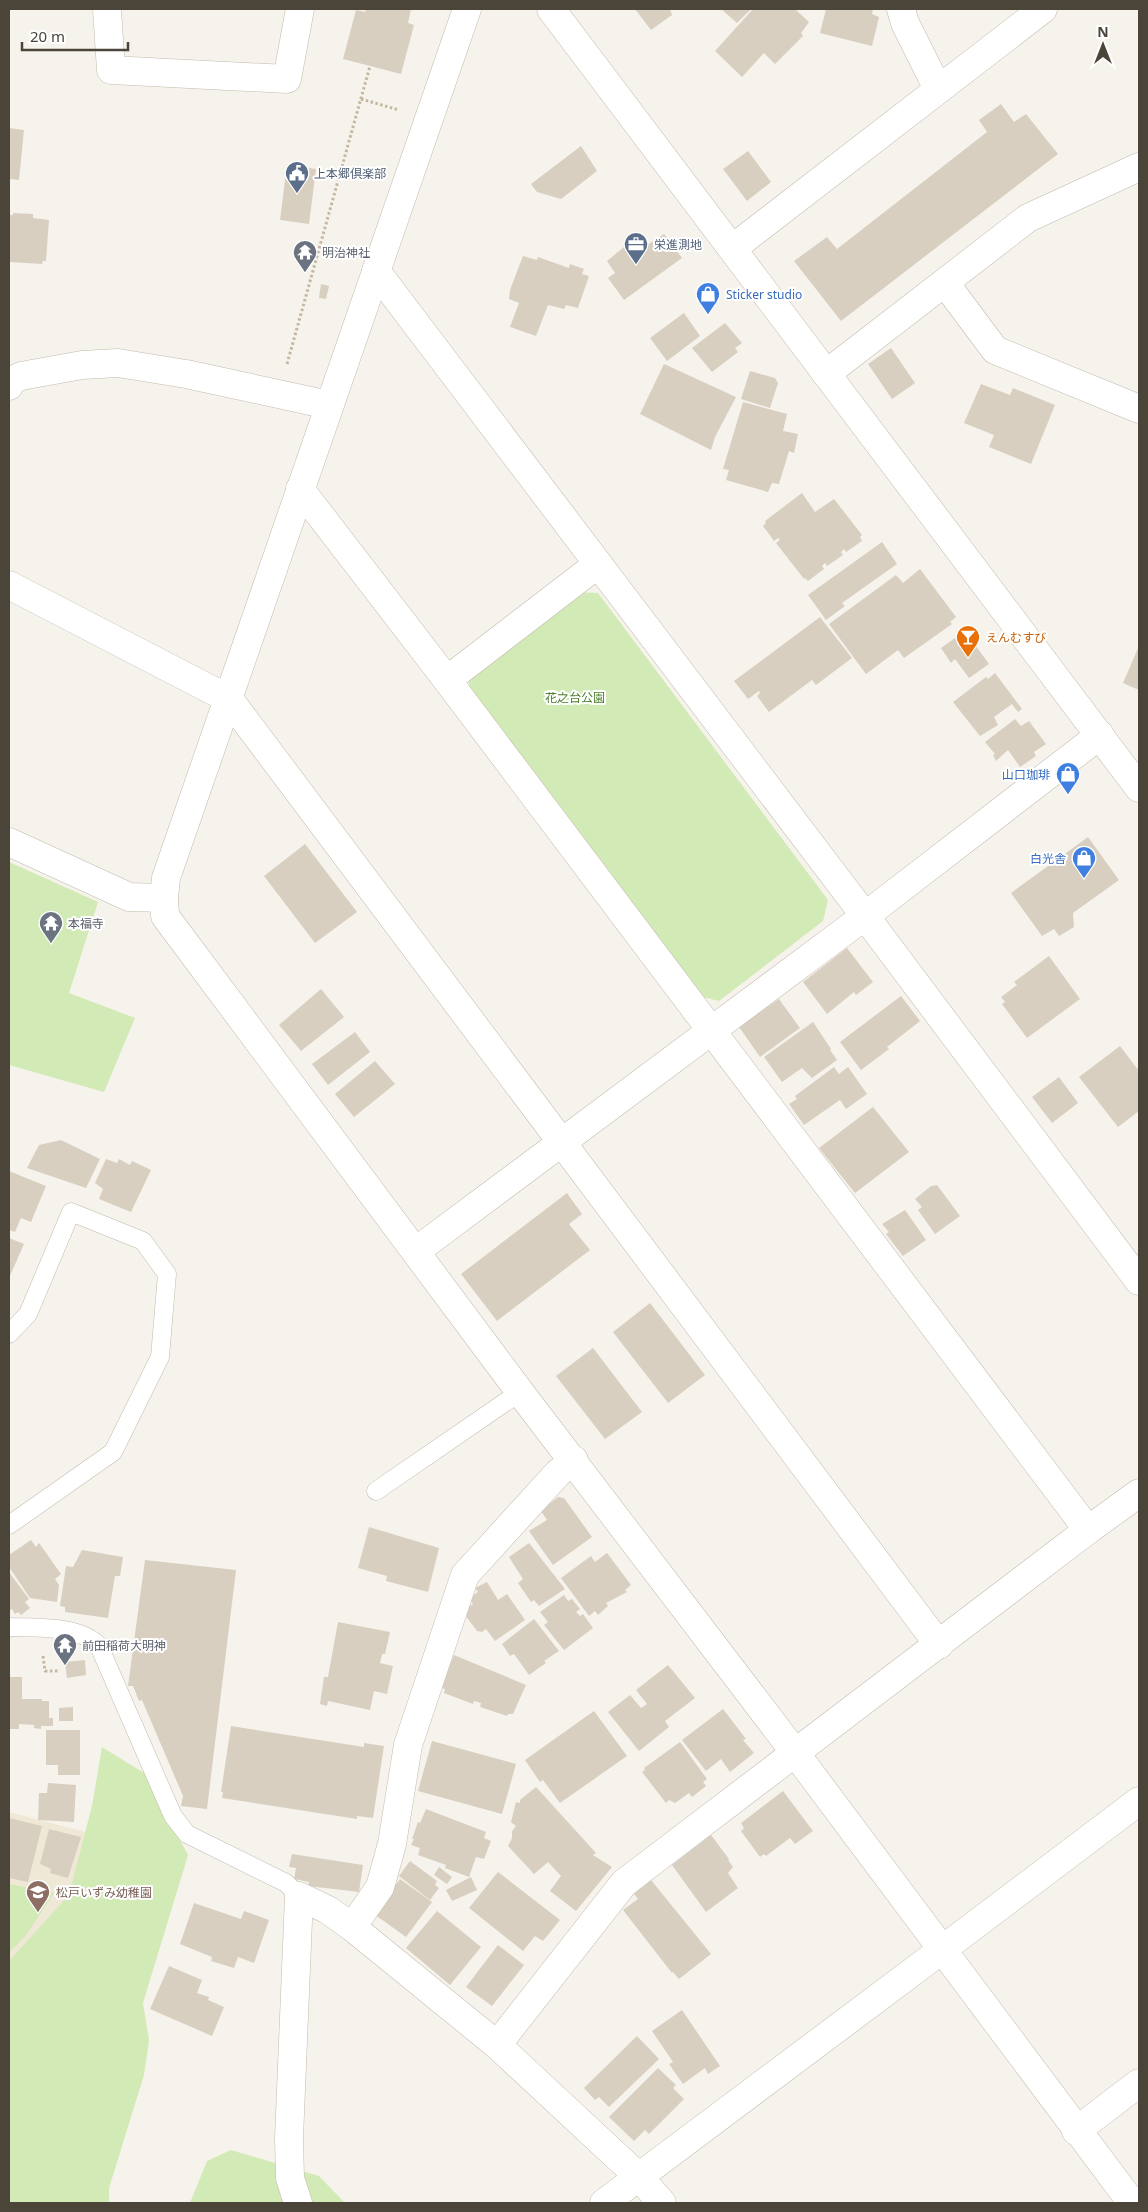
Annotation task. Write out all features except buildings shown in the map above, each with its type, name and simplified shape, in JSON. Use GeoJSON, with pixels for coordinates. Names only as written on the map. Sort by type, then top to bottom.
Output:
{"type":"FeatureCollection","features":[{"type":"Feature","properties":{"kind":"street"},"geometry":{"type":"LineString","coordinates":[[107,9],[110,70],[287,79],[300,9]]}},
{"type":"Feature","properties":{"kind":"street"},"geometry":{"type":"LineString","coordinates":[[467,9],[166,878],[165,916],[520,1392],[574,1460],[796,1754],[943,1949],[1076,2131],[1132,2203]]}},
{"type":"Feature","properties":{"kind":"street"},"geometry":{"type":"LineString","coordinates":[[551,9],[1139,788]]}},
{"type":"Feature","properties":{"kind":"street"},"geometry":{"type":"LineString","coordinates":[[901,9],[905,22],[938,89]]}},
{"type":"Feature","properties":{"kind":"street"},"geometry":{"type":"LineString","coordinates":[[733,248],[1043,9]]}},
{"type":"Feature","properties":{"kind":"street"},"geometry":{"type":"LineString","coordinates":[[826,374],[1028,218],[1139,167]]}},
{"type":"Feature","properties":{"kind":"street"},"geometry":{"type":"LineString","coordinates":[[376,271],[866,916],[1139,1281]]}},
{"type":"Feature","properties":{"kind":"street"},"geometry":{"type":"LineString","coordinates":[[945,283],[995,350],[1139,409]]}},
{"type":"Feature","properties":{"kind":"street"},"geometry":{"type":"LineString","coordinates":[[10,382],[21,376],[73,366],[118,363],[186,374],[329,405]]}},
{"type":"Feature","properties":{"kind":"street"},"geometry":{"type":"LineString","coordinates":[[300,489],[447,680],[1088,1530]]}},
{"type":"Feature","properties":{"kind":"street"},"geometry":{"type":"LineString","coordinates":[[447,680],[598,564]]}},
{"type":"Feature","properties":{"kind":"street"},"geometry":{"type":"LineString","coordinates":[[9,585],[229,699],[938,1645]]}},
{"type":"Feature","properties":{"kind":"street"},"geometry":{"type":"LineString","coordinates":[[416,1251],[866,916],[1100,735]]}},
{"type":"Feature","properties":{"kind":"street"},"geometry":{"type":"LineString","coordinates":[[9,842],[129,897],[164,898]]}},
{"type":"Feature","properties":{"kind":"street"},"geometry":{"type":"LineString","coordinates":[[352,1927],[380,1887],[392,1844],[408,1745],[465,1575],[558,1473],[574,1460]]}},
{"type":"Feature","properties":{"kind":"street"},"geometry":{"type":"LineString","coordinates":[[497,2045],[624,1883],[1139,1493]]}},
{"type":"Feature","properties":{"kind":"street"},"geometry":{"type":"LineString","coordinates":[[604,2203],[1139,1800]]}},
{"type":"Feature","properties":{"kind":"street"},"geometry":{"type":"LineString","coordinates":[[298,2203],[290,2178],[289,2138],[299,1896],[328,1910],[352,1927],[497,2045],[639,2177],[662,2203]]}},
{"type":"Feature","properties":{"kind":"street"},"geometry":{"type":"LineString","coordinates":[[1076,2131],[1139,2083]]}},
{"type":"Feature","properties":{"kind":"lane"},"geometry":{"type":"LineString","coordinates":[[9,1334],[28,1314],[71,1212],[143,1241],[167,1274],[160,1357],[113,1452],[9,1525]]}},
{"type":"Feature","properties":{"kind":"lane"},"geometry":{"type":"LineString","coordinates":[[376,1491],[520,1392]]}},
{"type":"Feature","properties":{"kind":"lane"},"geometry":{"type":"LineString","coordinates":[[9,1627],[79,1632],[92,1638],[100,1646],[174,1816],[187,1834],[286,1883],[299,1896]]}},
{"type":"Feature","properties":{"kind":"path"},"geometry":{"type":"LineString","coordinates":[[279,393],[370,66]]}},
{"type":"Feature","properties":{"kind":"path"},"geometry":{"type":"LineString","coordinates":[[361,99],[396,109]]}},
{"type":"Feature","properties":{"kind":"shaded area","name":"松戸いずみ幼稚園"},"geometry":{"type":"Polygon","coordinates":[[[9,1812],[97,1835],[83,1890],[9,1975],[9,1812]]]}},
{"type":"Feature","properties":{"kind":"green space","name":"花之台公園"},"geometry":{"type":"Polygon","coordinates":[[[573,592],[598,593],[828,900],[823,921],[719,1001],[699,996],[469,690],[469,671],[573,592]]]}},
{"type":"Feature","properties":{"kind":"green space","name":"本福寺"},"geometry":{"type":"Polygon","coordinates":[[[9,862],[98,902],[69,993],[135,1018],[104,1092],[9,1065],[9,862]]]}},
{"type":"Feature","properties":{"kind":"green space"},"geometry":{"type":"Polygon","coordinates":[[[102,1747],[144,1773],[188,1855],[143,2003],[149,2040],[144,2075],[109,2188],[109,2203],[9,2203],[9,1961],[69,1895],[92,1806],[102,1747]]]}},
{"type":"Feature","properties":{"kind":"green space"},"geometry":{"type":"Polygon","coordinates":[[[9,1884],[54,1893],[24,1938],[9,1952],[9,1884]]]}},
{"type":"Feature","properties":{"kind":"green space"},"geometry":{"type":"Polygon","coordinates":[[[231,2150],[319,2176],[345,2203],[190,2203],[207,2161],[231,2150]]]}},
{"type":"Feature","properties":{"kind":"place","name":"上本郷倶楽部"},"geometry":{"type":"Point","coordinates":[297,194]}},
{"type":"Feature","properties":{"kind":"place","name":"栄進測地"},"geometry":{"type":"Point","coordinates":[636,265]}},
{"type":"Feature","properties":{"kind":"place","name":"明治神社"},"geometry":{"type":"Point","coordinates":[305,273]}},
{"type":"Feature","properties":{"kind":"place","name":"Sticker studio"},"geometry":{"type":"Point","coordinates":[708,315]}},
{"type":"Feature","properties":{"kind":"place","name":"えんむすび"},"geometry":{"type":"Point","coordinates":[968,658]}},
{"type":"Feature","properties":{"kind":"place","name":"山口珈琲"},"geometry":{"type":"Point","coordinates":[1068,795]}},
{"type":"Feature","properties":{"kind":"place","name":"白光舎"},"geometry":{"type":"Point","coordinates":[1084,879]}},
{"type":"Feature","properties":{"kind":"place","name":"本福寺"},"geometry":{"type":"Point","coordinates":[51,944]}},
{"type":"Feature","properties":{"kind":"place","name":"前田稲荷大明神"},"geometry":{"type":"Point","coordinates":[65,1666]}},
{"type":"Feature","properties":{"kind":"place","name":"松戸いずみ幼稚園"},"geometry":{"type":"Point","coordinates":[38,1913]}}]}
